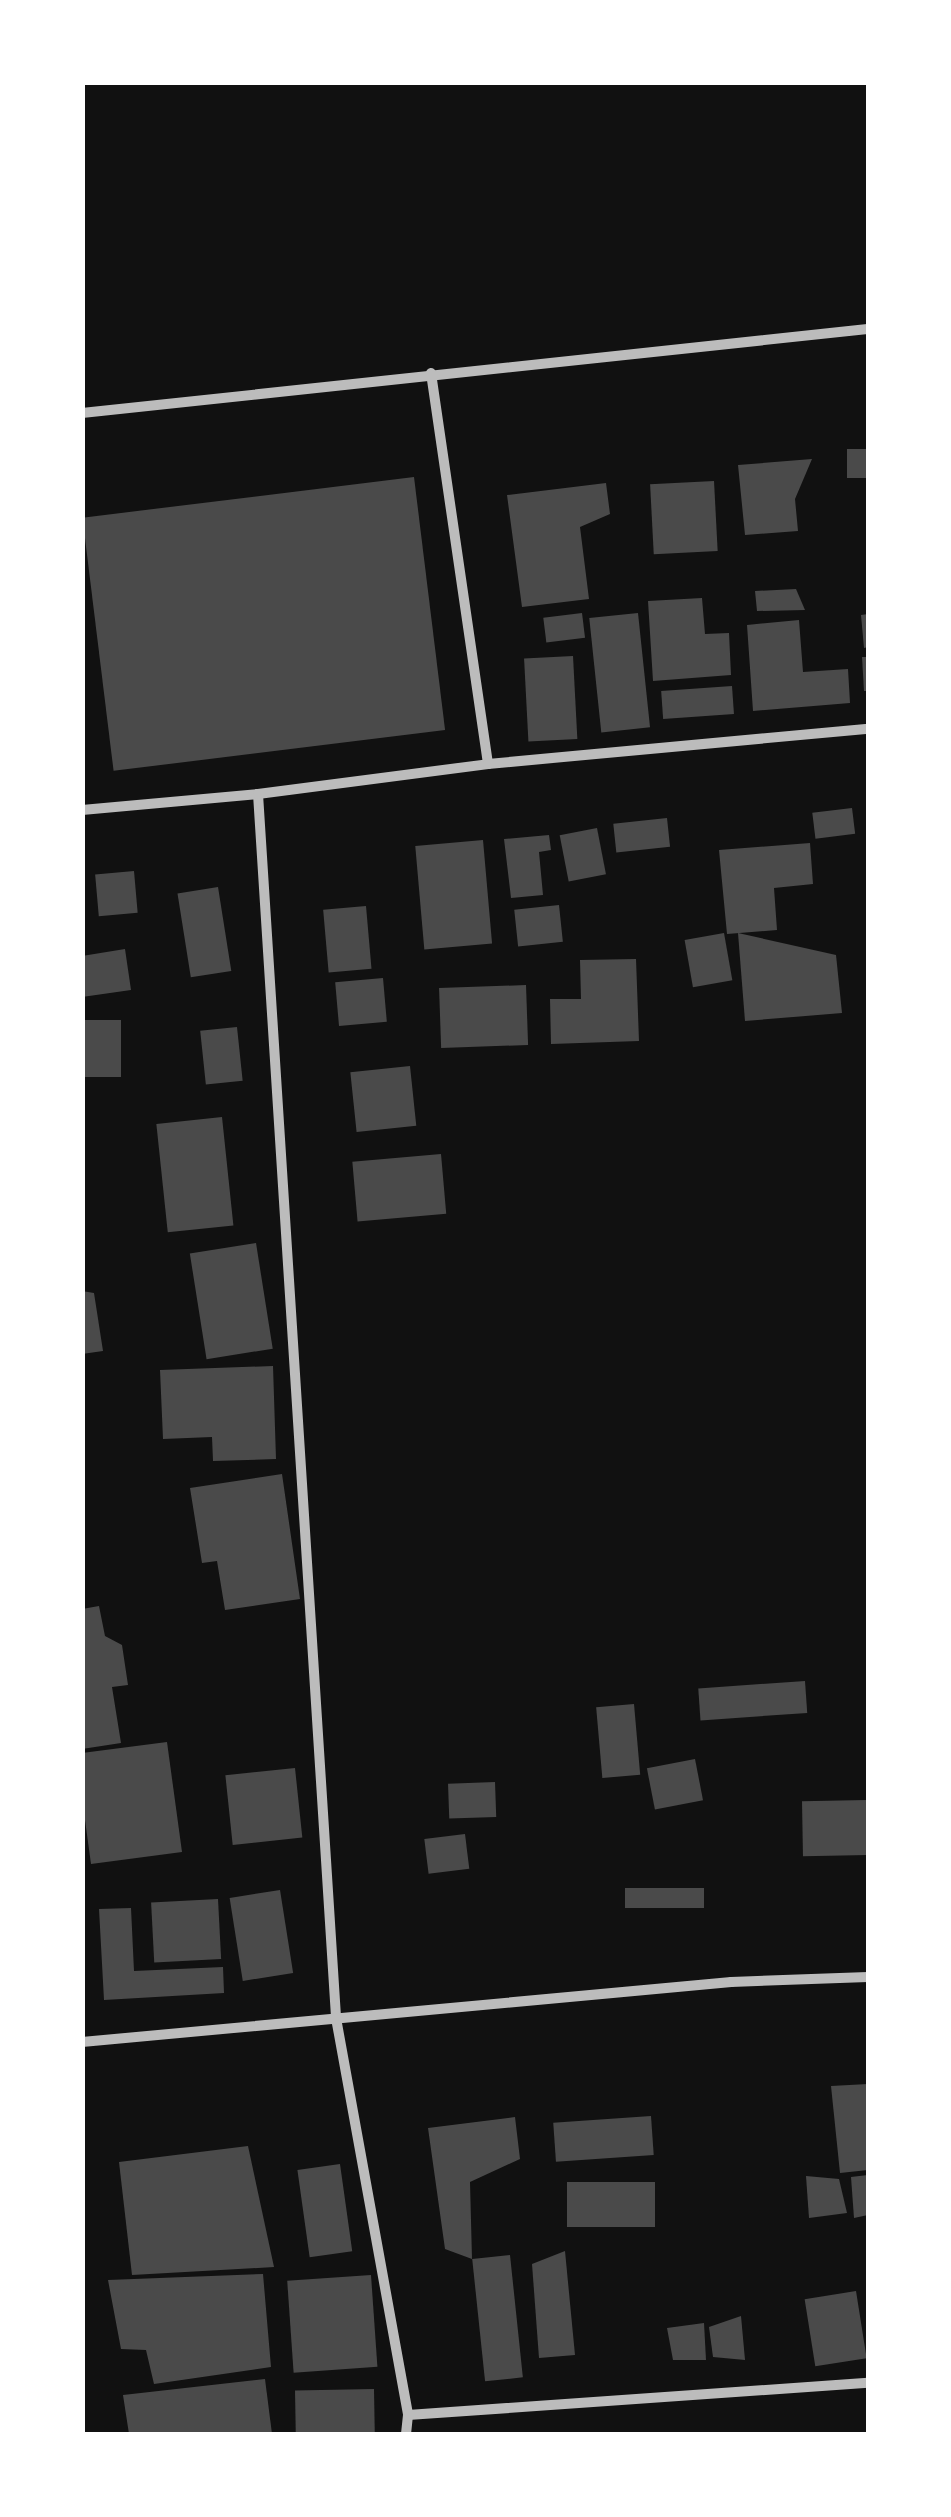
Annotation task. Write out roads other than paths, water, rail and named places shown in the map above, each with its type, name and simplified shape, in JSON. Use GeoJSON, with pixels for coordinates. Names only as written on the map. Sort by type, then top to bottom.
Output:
{"type":"FeatureCollection","features":[{"type":"Feature","properties":{"kind":"street"},"geometry":{"type":"LineString","coordinates":[[82,413],[868,329]]}},
{"type":"Feature","properties":{"kind":"street"},"geometry":{"type":"LineString","coordinates":[[431,373],[488,764]]}},
{"type":"Feature","properties":{"kind":"street"},"geometry":{"type":"LineString","coordinates":[[82,810],[258,794],[488,764],[868,729]]}},
{"type":"Feature","properties":{"kind":"street"},"geometry":{"type":"LineString","coordinates":[[258,794],[336,2018],[408,2414],[406,2434]]}},
{"type":"Feature","properties":{"kind":"street"},"geometry":{"type":"LineString","coordinates":[[82,2042],[731,1982],[868,1977]]}},
{"type":"Feature","properties":{"kind":"street"},"geometry":{"type":"LineString","coordinates":[[408,2414],[868,2383]]}}]}
